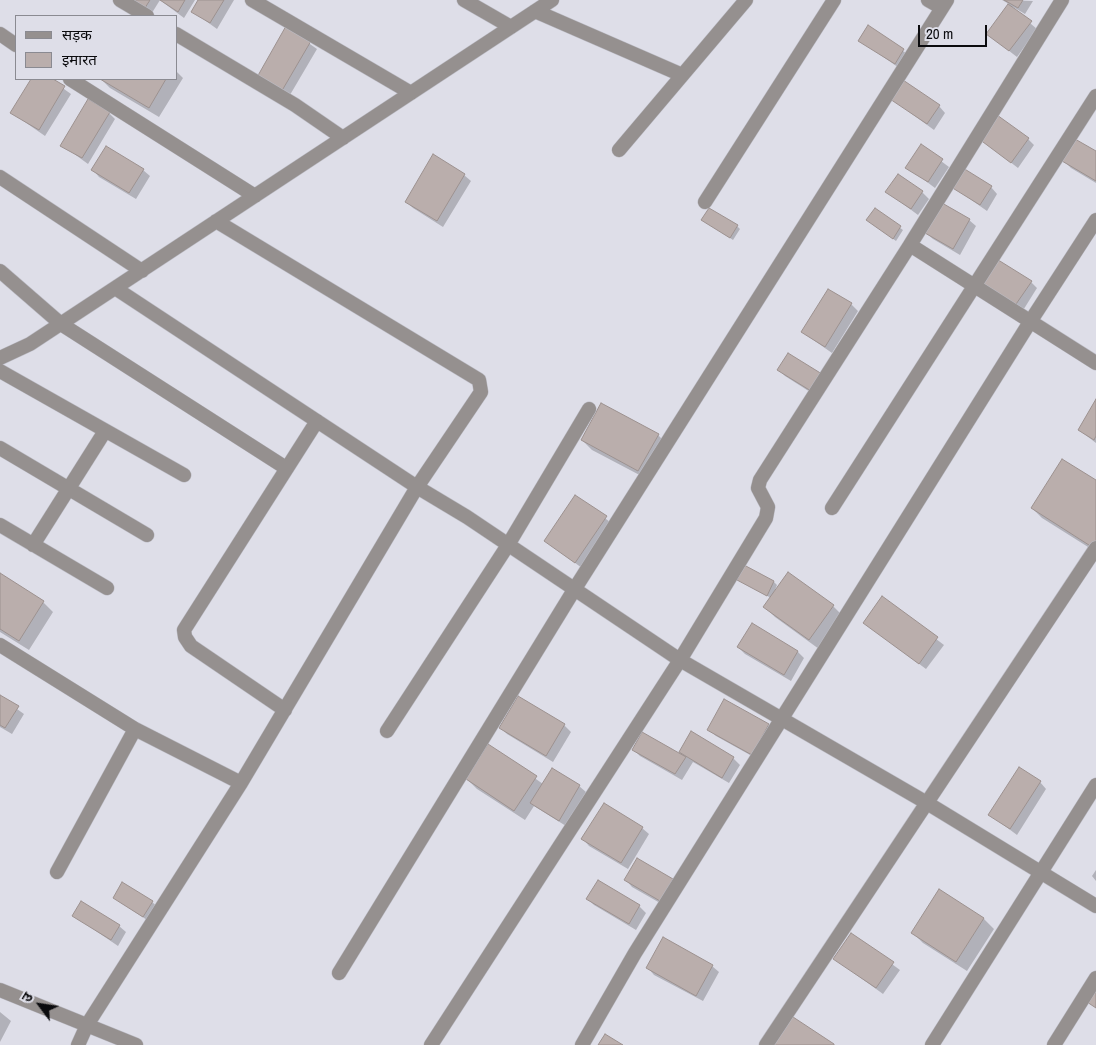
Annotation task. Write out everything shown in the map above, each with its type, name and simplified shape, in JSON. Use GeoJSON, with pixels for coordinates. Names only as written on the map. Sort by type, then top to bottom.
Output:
{"type":"FeatureCollection","features":[{"type":"Feature","properties":{"kind":"street"},"geometry":{"type":"LineString","coordinates":[[120,0],[145,15]]}},
{"type":"Feature","properties":{"kind":"street"},"geometry":{"type":"LineString","coordinates":[[252,0],[411,93]]}},
{"type":"Feature","properties":{"kind":"street"},"geometry":{"type":"LineString","coordinates":[[464,0],[511,27]]}},
{"type":"Feature","properties":{"kind":"street"},"geometry":{"type":"LineString","coordinates":[[0,358],[30,344],[61,324],[552,0]]}},
{"type":"Feature","properties":{"kind":"street"},"geometry":{"type":"LineString","coordinates":[[618,150],[746,0]]}},
{"type":"Feature","properties":{"kind":"street"},"geometry":{"type":"LineString","coordinates":[[705,202],[834,0]]}},
{"type":"Feature","properties":{"kind":"street"},"geometry":{"type":"LineString","coordinates":[[339,973],[574,590],[944,4],[928,0]]}},
{"type":"Feature","properties":{"kind":"street"},"geometry":{"type":"LineString","coordinates":[[432,1045],[680,660],[766,518],[768,507],[758,488],[760,480],[910,245],[1062,0]]}},
{"type":"Feature","properties":{"kind":"street"},"geometry":{"type":"LineString","coordinates":[[535,12],[682,75]]}},
{"type":"Feature","properties":{"kind":"street"},"geometry":{"type":"LineString","coordinates":[[0,34],[15,43]]}},
{"type":"Feature","properties":{"kind":"street"},"geometry":{"type":"LineString","coordinates":[[178,35],[294,105],[343,138]]}},
{"type":"Feature","properties":{"kind":"street"},"geometry":{"type":"LineString","coordinates":[[72,80],[255,196]]}},
{"type":"Feature","properties":{"kind":"street"},"geometry":{"type":"LineString","coordinates":[[832,508],[1096,96]]}},
{"type":"Feature","properties":{"kind":"street"},"geometry":{"type":"LineString","coordinates":[[0,177],[142,270]]}},
{"type":"Feature","properties":{"kind":"street"},"geometry":{"type":"LineString","coordinates":[[582,1045],[640,945],[1030,322],[1096,220]]}},
{"type":"Feature","properties":{"kind":"street"},"geometry":{"type":"LineString","coordinates":[[78,1045],[87,1025],[241,784],[417,487],[481,392],[479,380],[216,221]]}},
{"type":"Feature","properties":{"kind":"street"},"geometry":{"type":"LineString","coordinates":[[910,245],[1096,363]]}},
{"type":"Feature","properties":{"kind":"street"},"geometry":{"type":"LineString","coordinates":[[0,271],[61,324],[286,468]]}},
{"type":"Feature","properties":{"kind":"street"},"geometry":{"type":"LineString","coordinates":[[115,288],[680,660],[927,803],[1096,906]]}},
{"type":"Feature","properties":{"kind":"street"},"geometry":{"type":"LineString","coordinates":[[0,371],[184,475]]}},
{"type":"Feature","properties":{"kind":"street"},"geometry":{"type":"LineString","coordinates":[[387,731],[508,545],[589,409]]}},
{"type":"Feature","properties":{"kind":"street"},"geometry":{"type":"LineString","coordinates":[[285,710],[191,646],[184,637],[184,630],[317,421]]}},
{"type":"Feature","properties":{"kind":"street"},"geometry":{"type":"LineString","coordinates":[[33,545],[105,431]]}},
{"type":"Feature","properties":{"kind":"street"},"geometry":{"type":"LineString","coordinates":[[0,448],[147,535]]}},
{"type":"Feature","properties":{"kind":"street"},"geometry":{"type":"LineString","coordinates":[[0,525],[107,588]]}},
{"type":"Feature","properties":{"kind":"street"},"geometry":{"type":"LineString","coordinates":[[766,1045],[1096,548]]}},
{"type":"Feature","properties":{"kind":"street"},"geometry":{"type":"LineString","coordinates":[[0,645],[136,729],[241,784]]}},
{"type":"Feature","properties":{"kind":"street"},"geometry":{"type":"LineString","coordinates":[[57,872],[136,729]]}},
{"type":"Feature","properties":{"kind":"street"},"geometry":{"type":"LineString","coordinates":[[932,1045],[1096,785]]}},
{"type":"Feature","properties":{"kind":"street"},"geometry":{"type":"LineString","coordinates":[[1054,1045],[1096,978]]}},
{"type":"Feature","properties":{"kind":"street"},"geometry":{"type":"LineString","coordinates":[[0,990],[136,1045]]}},
{"type":"Feature","properties":{"kind":"building"},"geometry":{"type":"Polygon","coordinates":[[[126,0],[150,0],[143,11],[126,0]]]}},
{"type":"Feature","properties":{"kind":"building"},"geometry":{"type":"Polygon","coordinates":[[[160,0],[185,0],[178,12],[160,0]]]}},
{"type":"Feature","properties":{"kind":"building"},"geometry":{"type":"Polygon","coordinates":[[[198,0],[224,0],[210,23],[191,12],[198,0]]]}},
{"type":"Feature","properties":{"kind":"building"},"geometry":{"type":"Polygon","coordinates":[[[1004,0],[1023,0],[1018,8],[1004,0]]]}},
{"type":"Feature","properties":{"kind":"building"},"geometry":{"type":"Polygon","coordinates":[[[1008,4],[1032,21],[1009,51],[986,34],[1008,4]]]}},
{"type":"Feature","properties":{"kind":"building"},"geometry":{"type":"Polygon","coordinates":[[[868,25],[904,49],[895,64],[858,41],[868,25]]]}},
{"type":"Feature","properties":{"kind":"building"},"geometry":{"type":"Polygon","coordinates":[[[286,26],[311,41],[280,94],[256,79],[286,26]]]}},
{"type":"Feature","properties":{"kind":"building"},"geometry":{"type":"Polygon","coordinates":[[[900,78],[940,105],[927,124],[887,97],[900,78]]]}},
{"type":"Feature","properties":{"kind":"building"},"geometry":{"type":"Polygon","coordinates":[[[30,80],[55,80],[65,86],[39,130],[10,113],[30,80]]]}},
{"type":"Feature","properties":{"kind":"building"},"geometry":{"type":"Polygon","coordinates":[[[102,80],[165,80],[149,108],[102,80]]]}},
{"type":"Feature","properties":{"kind":"building"},"geometry":{"type":"Polygon","coordinates":[[[88,99],[110,112],[82,158],[60,146],[88,99]]]}},
{"type":"Feature","properties":{"kind":"building"},"geometry":{"type":"Polygon","coordinates":[[[997,115],[1029,138],[1011,163],[979,139],[997,115]]]}},
{"type":"Feature","properties":{"kind":"building"},"geometry":{"type":"Polygon","coordinates":[[[1075,139],[1096,151],[1096,181],[1062,161],[1075,139]]]}},
{"type":"Feature","properties":{"kind":"building"},"geometry":{"type":"Polygon","coordinates":[[[921,144],[943,159],[928,182],[905,168],[921,144]]]}},
{"type":"Feature","properties":{"kind":"building"},"geometry":{"type":"Polygon","coordinates":[[[106,146],[144,169],[129,193],[91,170],[106,146]]]}},
{"type":"Feature","properties":{"kind":"building"},"geometry":{"type":"Polygon","coordinates":[[[433,154],[465,174],[437,221],[405,202],[433,154]]]}},
{"type":"Feature","properties":{"kind":"building"},"geometry":{"type":"Polygon","coordinates":[[[963,168],[992,186],[980,205],[951,187],[963,168]]]}},
{"type":"Feature","properties":{"kind":"building"},"geometry":{"type":"Polygon","coordinates":[[[898,174],[923,191],[911,209],[885,192],[898,174]]]}},
{"type":"Feature","properties":{"kind":"building"},"geometry":{"type":"Polygon","coordinates":[[[942,203],[970,219],[953,249],[925,233],[942,203]]]}},
{"type":"Feature","properties":{"kind":"building"},"geometry":{"type":"Polygon","coordinates":[[[709,208],[738,225],[730,238],[701,220],[709,208]]]}},
{"type":"Feature","properties":{"kind":"building"},"geometry":{"type":"Polygon","coordinates":[[[875,208],[901,226],[893,239],[866,220],[875,208]]]}},
{"type":"Feature","properties":{"kind":"building"},"geometry":{"type":"Polygon","coordinates":[[[995,258],[1032,281],[1014,307],[978,284],[995,258]]]}},
{"type":"Feature","properties":{"kind":"building"},"geometry":{"type":"Polygon","coordinates":[[[828,289],[852,303],[825,347],[801,332],[828,289]]]}},
{"type":"Feature","properties":{"kind":"building"},"geometry":{"type":"Polygon","coordinates":[[[788,353],[822,374],[811,391],[777,370],[788,353]]]}},
{"type":"Feature","properties":{"kind":"building"},"geometry":{"type":"Polygon","coordinates":[[[1096,399],[1096,436],[1094,440],[1078,430],[1096,399]]]}},
{"type":"Feature","properties":{"kind":"building"},"geometry":{"type":"Polygon","coordinates":[[[601,403],[659,434],[638,471],[581,440],[601,403]]]}},
{"type":"Feature","properties":{"kind":"building"},"geometry":{"type":"Polygon","coordinates":[[[1062,459],[1096,480],[1096,541],[1092,547],[1031,508],[1062,459]]]}},
{"type":"Feature","properties":{"kind":"building"},"geometry":{"type":"Polygon","coordinates":[[[575,495],[607,516],[575,563],[544,541],[575,495]]]}},
{"type":"Feature","properties":{"kind":"building"},"geometry":{"type":"Polygon","coordinates":[[[744,565],[774,581],[767,596],[737,580],[744,565]]]}},
{"type":"Feature","properties":{"kind":"building"},"geometry":{"type":"Polygon","coordinates":[[[788,572],[834,605],[809,640],[763,607],[788,572]]]}},
{"type":"Feature","properties":{"kind":"building"},"geometry":{"type":"Polygon","coordinates":[[[0,573],[44,601],[19,641],[0,629],[0,573]]]}},
{"type":"Feature","properties":{"kind":"building"},"geometry":{"type":"Polygon","coordinates":[[[882,596],[938,637],[919,664],[863,623],[882,596]]]}},
{"type":"Feature","properties":{"kind":"building"},"geometry":{"type":"Polygon","coordinates":[[[752,623],[798,651],[784,675],[737,647],[752,623]]]}},
{"type":"Feature","properties":{"kind":"building"},"geometry":{"type":"Polygon","coordinates":[[[0,695],[19,706],[5,728],[0,725],[0,695]]]}},
{"type":"Feature","properties":{"kind":"building"},"geometry":{"type":"Polygon","coordinates":[[[518,696],[565,724],[546,756],[499,728],[518,696]]]}},
{"type":"Feature","properties":{"kind":"building"},"geometry":{"type":"Polygon","coordinates":[[[724,699],[769,724],[752,755],[707,730],[724,699]]]}},
{"type":"Feature","properties":{"kind":"building"},"geometry":{"type":"Polygon","coordinates":[[[691,731],[734,757],[722,778],[679,752],[691,731]]]}},
{"type":"Feature","properties":{"kind":"building"},"geometry":{"type":"Polygon","coordinates":[[[642,732],[686,757],[675,774],[632,750],[642,732]]]}},
{"type":"Feature","properties":{"kind":"building"},"geometry":{"type":"Polygon","coordinates":[[[488,744],[537,776],[514,811],[466,779],[488,744]]]}},
{"type":"Feature","properties":{"kind":"building"},"geometry":{"type":"Polygon","coordinates":[[[1019,767],[1041,781],[1010,829],[988,815],[1019,767]]]}},
{"type":"Feature","properties":{"kind":"building"},"geometry":{"type":"Polygon","coordinates":[[[552,768],[580,785],[559,821],[530,803],[552,768]]]}},
{"type":"Feature","properties":{"kind":"building"},"geometry":{"type":"Polygon","coordinates":[[[604,803],[643,827],[621,863],[581,839],[604,803]]]}},
{"type":"Feature","properties":{"kind":"building"},"geometry":{"type":"Polygon","coordinates":[[[637,858],[673,879],[660,901],[624,880],[637,858]]]}},
{"type":"Feature","properties":{"kind":"building"},"geometry":{"type":"Polygon","coordinates":[[[598,880],[640,905],[629,924],[586,899],[598,880]]]}},
{"type":"Feature","properties":{"kind":"building"},"geometry":{"type":"Polygon","coordinates":[[[122,882],[153,901],[143,917],[113,898],[122,882]]]}},
{"type":"Feature","properties":{"kind":"building"},"geometry":{"type":"Polygon","coordinates":[[[939,889],[984,918],[956,962],[911,933],[939,889]]]}},
{"type":"Feature","properties":{"kind":"building"},"geometry":{"type":"Polygon","coordinates":[[[81,901],[120,925],[111,940],[72,916],[81,901]]]}},
{"type":"Feature","properties":{"kind":"building"},"geometry":{"type":"Polygon","coordinates":[[[851,933],[894,962],[876,988],[833,959],[851,933]]]}},
{"type":"Feature","properties":{"kind":"building"},"geometry":{"type":"Polygon","coordinates":[[[663,937],[713,965],[696,996],[646,968],[663,937]]]}},
{"type":"Feature","properties":{"kind":"building"},"geometry":{"type":"Polygon","coordinates":[[[1096,982],[1096,1008],[1084,1000],[1096,982]]]}},
{"type":"Feature","properties":{"kind":"building"},"geometry":{"type":"Polygon","coordinates":[[[790,1015],[834,1044],[834,1045],[771,1045],[790,1015]]]}},
{"type":"Feature","properties":{"kind":"building"},"geometry":{"type":"Polygon","coordinates":[[[605,1034],[623,1045],[598,1045],[605,1034]]]}}]}
